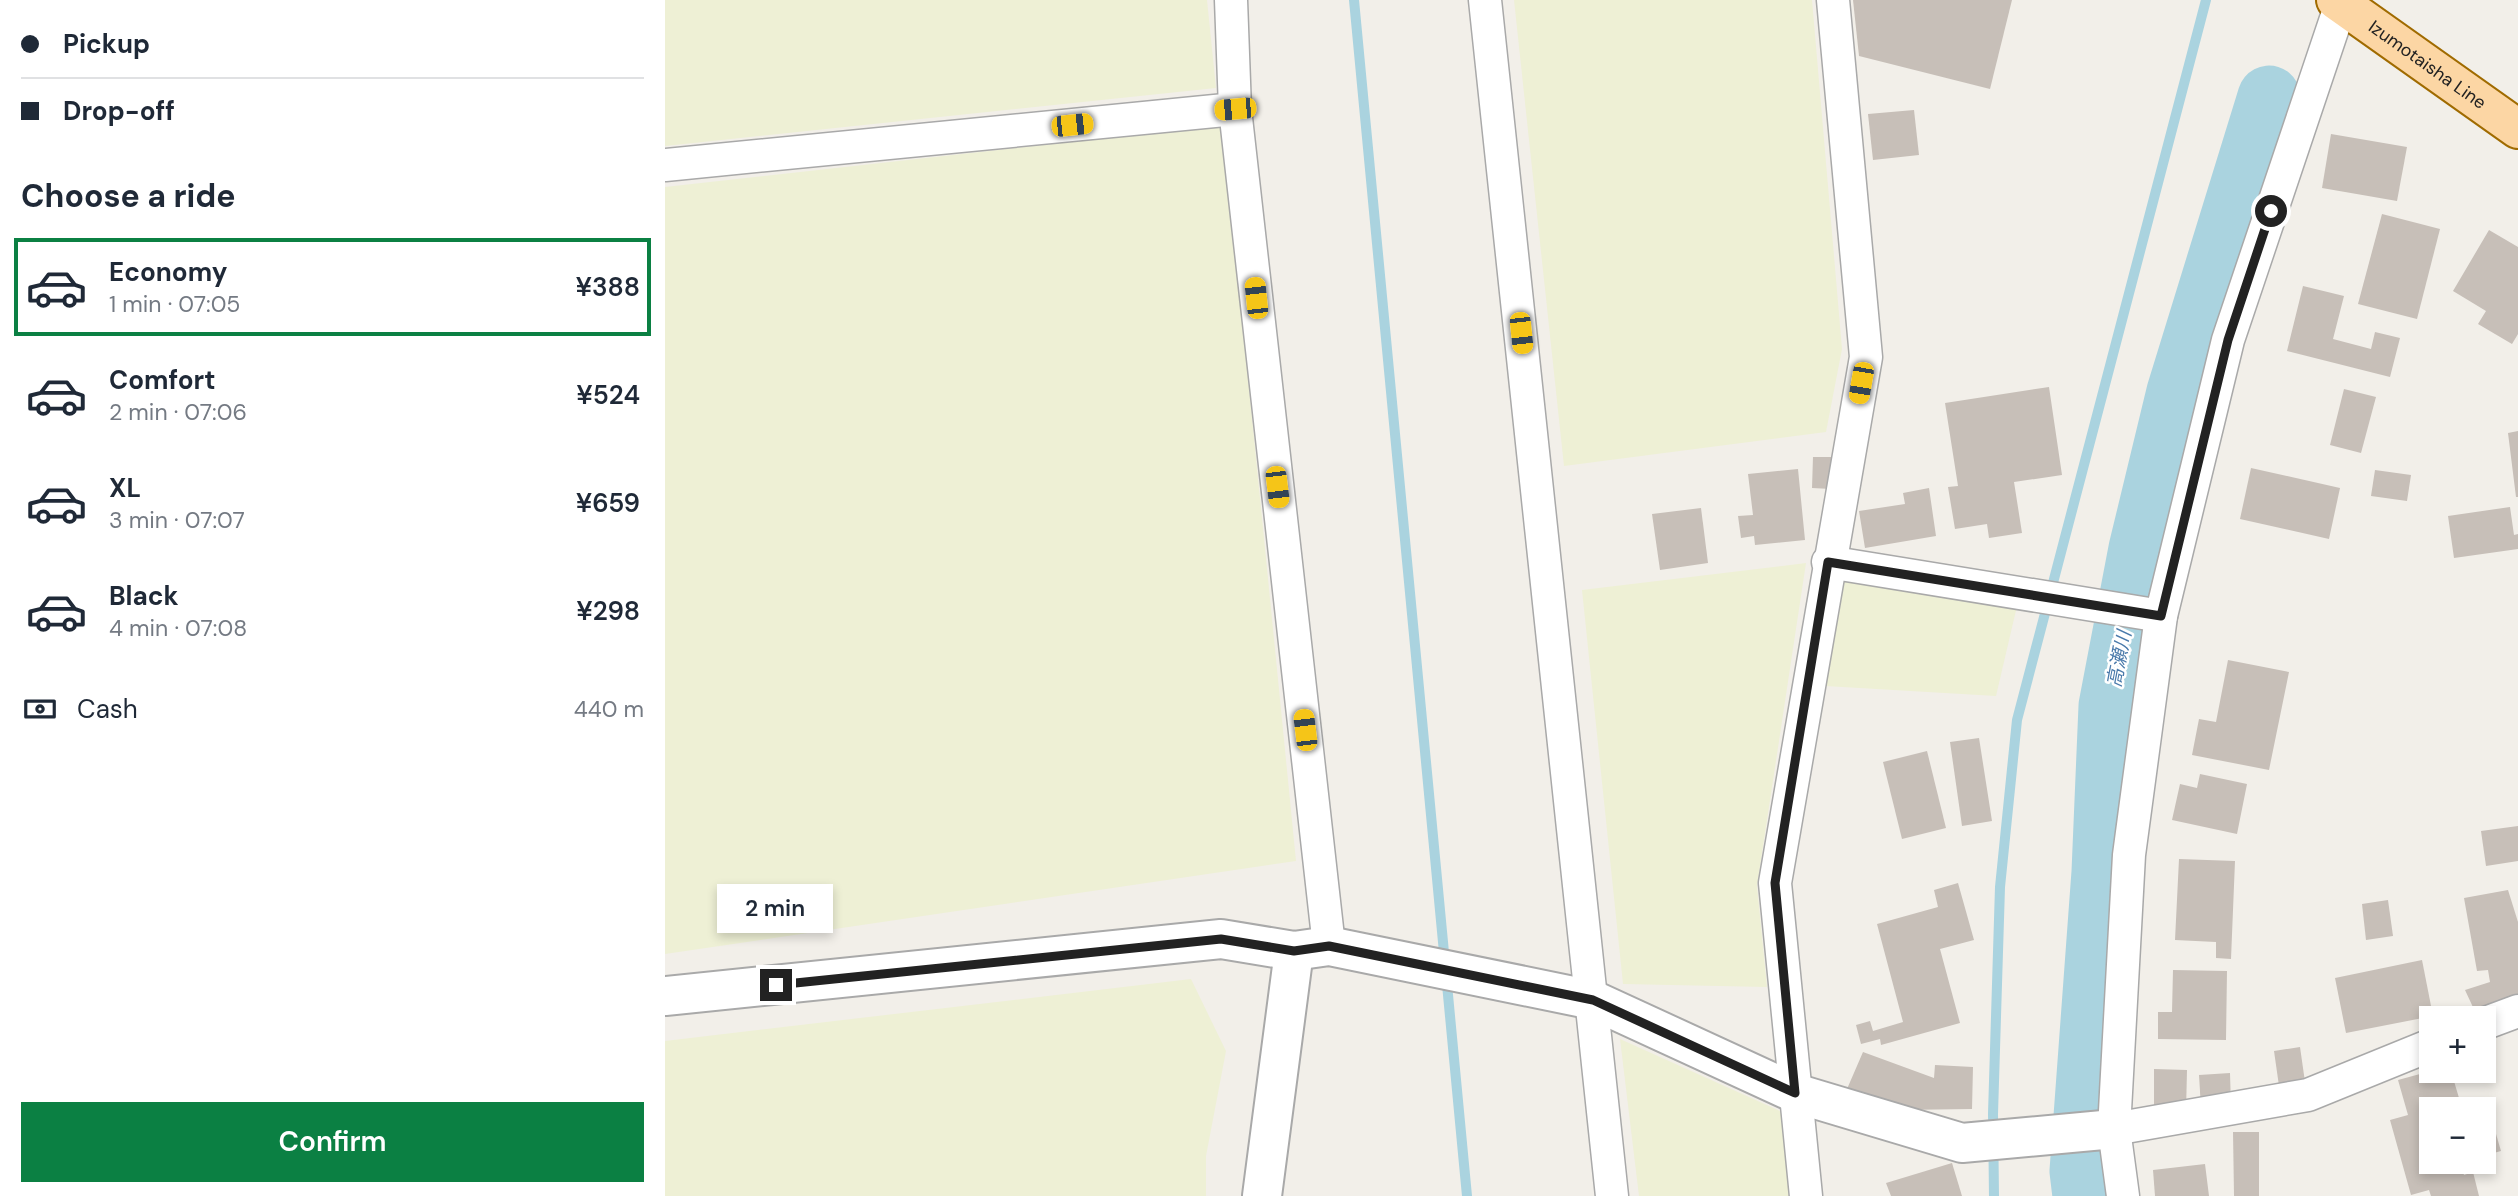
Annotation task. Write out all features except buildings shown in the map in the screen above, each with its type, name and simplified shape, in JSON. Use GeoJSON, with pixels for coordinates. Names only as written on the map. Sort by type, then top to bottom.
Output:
{"type":"FeatureCollection","features":[{"type":"Feature","properties":{"kind":"main road","name":"Izumotaisha Line"},"geometry":{"type":"LineString","coordinates":[[2340,1],[2518,129]]}},
{"type":"Feature","properties":{"kind":"street"},"geometry":{"type":"LineString","coordinates":[[1231,0],[1235,109],[1312,948],[1262,1196]]}},
{"type":"Feature","properties":{"kind":"street"},"geometry":{"type":"LineString","coordinates":[[1485,0],[1612,1196]]}},
{"type":"Feature","properties":{"kind":"street"},"geometry":{"type":"LineString","coordinates":[[1805,1196],[1775,883],[1828,562],[1866,357],[1833,0]]}},
{"type":"Feature","properties":{"kind":"street"},"geometry":{"type":"LineString","coordinates":[[2123,1196],[2115,1129],[2129,855],[2161,616],[2228,340],[2340,1]]}},
{"type":"Feature","properties":{"kind":"street"},"geometry":{"type":"LineString","coordinates":[[665,165],[1235,109]]}},
{"type":"Feature","properties":{"kind":"street"},"geometry":{"type":"LineString","coordinates":[[1828,562],[2161,616]]}},
{"type":"Feature","properties":{"kind":"street"},"geometry":{"type":"LineString","coordinates":[[665,996],[1221,939],[1312,948],[1593,1000],[1795,1093],[1962,1143],[2115,1129],[2308,1095],[2419,1050]]}},
{"type":"Feature","properties":{"kind":"street"},"geometry":{"type":"LineString","coordinates":[[2496,1019],[2518,1011]]}},
{"type":"Feature","properties":{"kind":"green space"},"geometry":{"type":"Polygon","coordinates":[[[665,0],[1207,0],[1216,88],[665,146],[665,0]]]}},
{"type":"Feature","properties":{"kind":"green space"},"geometry":{"type":"Polygon","coordinates":[[[1514,0],[1812,0],[1842,349],[1826,432],[1564,466],[1514,0]]]}},
{"type":"Feature","properties":{"kind":"green space"},"geometry":{"type":"Polygon","coordinates":[[[1223,125],[1296,861],[665,954],[665,187],[1223,125]]]}},
{"type":"Feature","properties":{"kind":"green space"},"geometry":{"type":"Polygon","coordinates":[[[1806,563],[1757,886],[1767,987],[1623,984],[1582,590],[1806,563]]]}},
{"type":"Feature","properties":{"kind":"green space"},"geometry":{"type":"Polygon","coordinates":[[[1841,578],[2017,606],[1996,696],[1825,686],[1841,578]]]}},
{"type":"Feature","properties":{"kind":"green space"},"geometry":{"type":"Polygon","coordinates":[[[1191,979],[1226,1051],[1206,1156],[1206,1196],[665,1196],[665,1041],[1191,979]]]}},
{"type":"Feature","properties":{"kind":"green space"},"geometry":{"type":"Polygon","coordinates":[[[1620,1039],[1782,1112],[1790,1196],[1639,1196],[1620,1039]]]}},
{"type":"Feature","properties":{"kind":"waterway"},"geometry":{"type":"LineString","coordinates":[[1354,0],[1467,1196]]}},
{"type":"Feature","properties":{"kind":"waterway"},"geometry":{"type":"LineString","coordinates":[[1994,1196],[1993,1114],[2000,887],[2017,720],[2206,0]]}},
{"type":"Feature","properties":{"kind":"waterway","name":"高瀬川"},"geometry":{"type":"LineString","coordinates":[[2084,1196],[2081,1171],[2103,872],[2110,706],[2140,549],[2178,392],[2269,97]]}},
{"type":"Feature","properties":{"kind":"route"},"geometry":{"type":"LineString","coordinates":[[776,985],[1221,939],[1294,951],[1329,946],[1593,1000],[1795,1093],[1775,883],[1828,562],[2161,616],[2228,340],[2271,211]]}}]}
